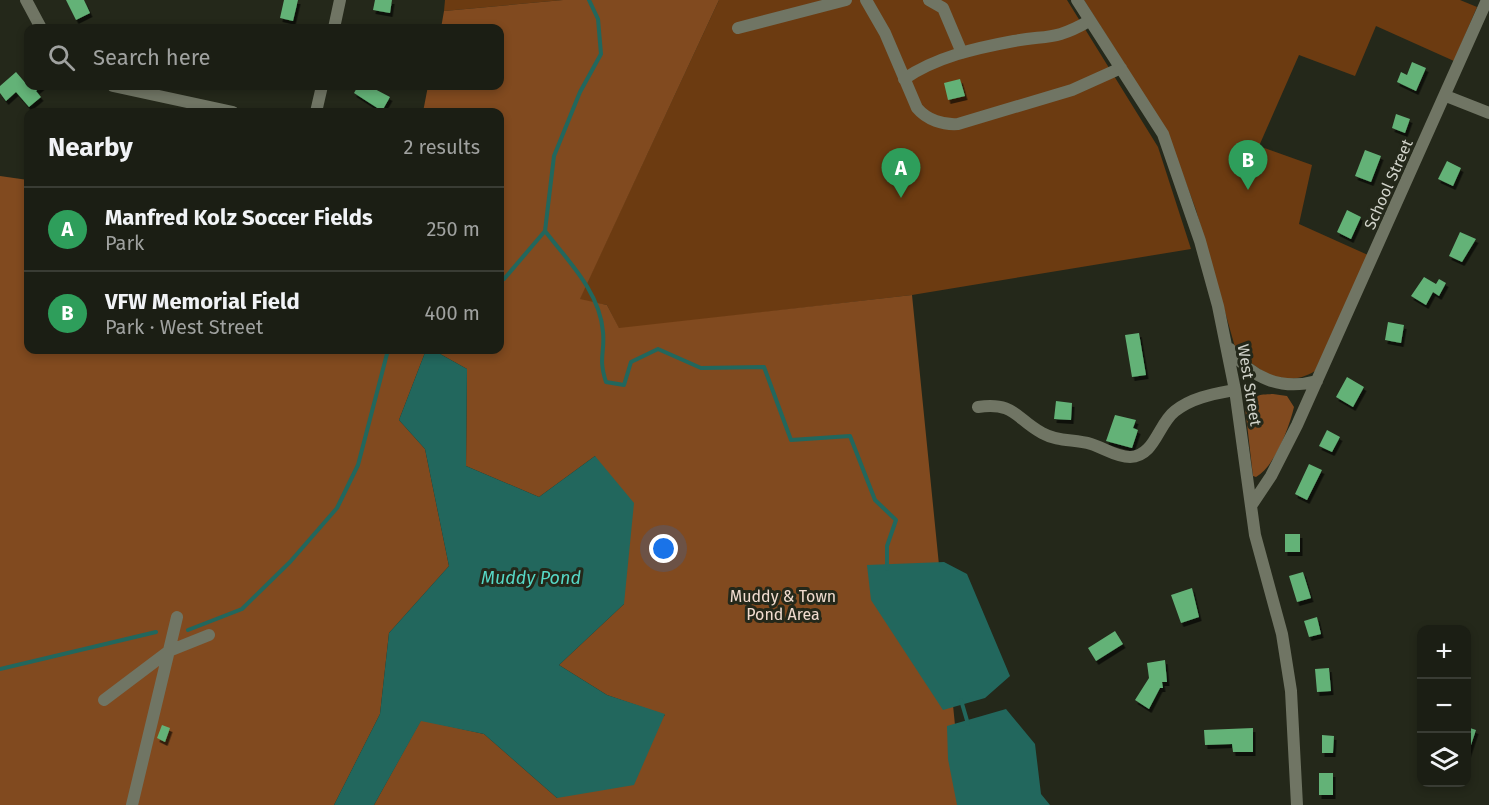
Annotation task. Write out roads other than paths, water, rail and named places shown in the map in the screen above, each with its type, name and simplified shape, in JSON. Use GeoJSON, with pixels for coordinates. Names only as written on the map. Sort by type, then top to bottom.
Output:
{"type":"FeatureCollection","features":[{"type":"Feature","properties":{"kind":"street"},"geometry":{"type":"LineString","coordinates":[[26,0],[39,24]]}},
{"type":"Feature","properties":{"kind":"street"},"geometry":{"type":"LineString","coordinates":[[335,24],[340,0]]}},
{"type":"Feature","properties":{"kind":"street"},"geometry":{"type":"LineString","coordinates":[[738,28],[846,0]]}},
{"type":"Feature","properties":{"kind":"street"},"geometry":{"type":"LineString","coordinates":[[866,0],[885,33],[915,106],[923,115],[942,123],[956,124],[1072,90],[1121,68]]}},
{"type":"Feature","properties":{"kind":"street"},"geometry":{"type":"LineString","coordinates":[[929,0],[943,8],[962,53]]}},
{"type":"Feature","properties":{"kind":"street","name":"West Street"},"geometry":{"type":"LineString","coordinates":[[1077,0],[1155,119],[1170,150],[1202,250],[1227,346],[1255,535],[1272,591],[1284,645],[1292,705],[1297,805]]}},
{"type":"Feature","properties":{"kind":"street","name":"School Street"},"geometry":{"type":"LineString","coordinates":[[1251,506],[1271,476],[1317,381],[1487,0]]}},
{"type":"Feature","properties":{"kind":"street"},"geometry":{"type":"LineString","coordinates":[[904,79],[936,61],[1014,41],[1058,37],[1089,21]]}},
{"type":"Feature","properties":{"kind":"street"},"geometry":{"type":"LineString","coordinates":[[131,90],[215,108]]}},
{"type":"Feature","properties":{"kind":"street"},"geometry":{"type":"LineString","coordinates":[[317,108],[321,90]]}},
{"type":"Feature","properties":{"kind":"street"},"geometry":{"type":"LineString","coordinates":[[1446,96],[1489,113]]}},
{"type":"Feature","properties":{"kind":"street"},"geometry":{"type":"LineString","coordinates":[[1227,346],[1250,370],[1270,382],[1293,385],[1317,381]]}},
{"type":"Feature","properties":{"kind":"street"},"geometry":{"type":"LineString","coordinates":[[978,407],[1005,407],[1041,433],[1058,440],[1083,442],[1127,457],[1141,456],[1153,443],[1162,424],[1186,403],[1235,390]]}},
{"type":"Feature","properties":{"kind":"street"},"geometry":{"type":"LineString","coordinates":[[132,805],[177,617]]}},
{"type":"Feature","properties":{"kind":"street"},"geometry":{"type":"LineString","coordinates":[[104,700],[169,651],[209,635]]}},
{"type":"Feature","properties":{"kind":"water","name":"Muddy Pond"},"geometry":{"type":"Polygon","coordinates":[[[424,354],[440,354],[467,369],[466,466],[539,497],[595,456],[634,503],[624,604],[559,665],[607,695],[665,714],[634,785],[557,798],[484,734],[421,721],[374,805],[334,805],[380,714],[389,633],[449,566],[425,449],[399,420],[424,354]]]}},
{"type":"Feature","properties":{"kind":"water"},"geometry":{"type":"Polygon","coordinates":[[[944,562],[967,574],[1010,676],[985,698],[943,710],[871,600],[867,565],[944,562]]]}},
{"type":"Feature","properties":{"kind":"water"},"geometry":{"type":"Polygon","coordinates":[[[1006,709],[1035,744],[1041,794],[1050,805],[957,805],[948,759],[947,726],[1006,709]]]}},
{"type":"Feature","properties":{"kind":"waterway"},"geometry":{"type":"LineString","coordinates":[[504,279],[545,231],[554,156],[580,92],[601,54],[598,19],[589,0]]}},
{"type":"Feature","properties":{"kind":"waterway"},"geometry":{"type":"LineString","coordinates":[[545,231],[582,278],[596,304],[603,332],[602,361],[606,382],[624,385],[631,362],[658,349],[701,368],[764,367],[791,440],[850,436],[875,500],[896,520],[887,546],[887,569]]}},
{"type":"Feature","properties":{"kind":"waterway"},"geometry":{"type":"LineString","coordinates":[[188,630],[242,609],[290,562],[337,508],[358,465],[387,354]]}},
{"type":"Feature","properties":{"kind":"waterway"},"geometry":{"type":"LineString","coordinates":[[0,669],[156,632]]}},
{"type":"Feature","properties":{"kind":"waterway"},"geometry":{"type":"LineString","coordinates":[[961,700],[968,724]]}},
{"type":"Feature","properties":{"kind":"place","name":"VFW Memorial Field"},"geometry":{"type":"Point","coordinates":[1248,190]}},
{"type":"Feature","properties":{"kind":"place","name":"Manfred Kolz Soccer Fields"},"geometry":{"type":"Point","coordinates":[901,198]}},
{"type":"Feature","properties":{"kind":"park label","name":"Muddy & Town Pond Area"},"geometry":{"type":"Point","coordinates":[783,605]}}]}
